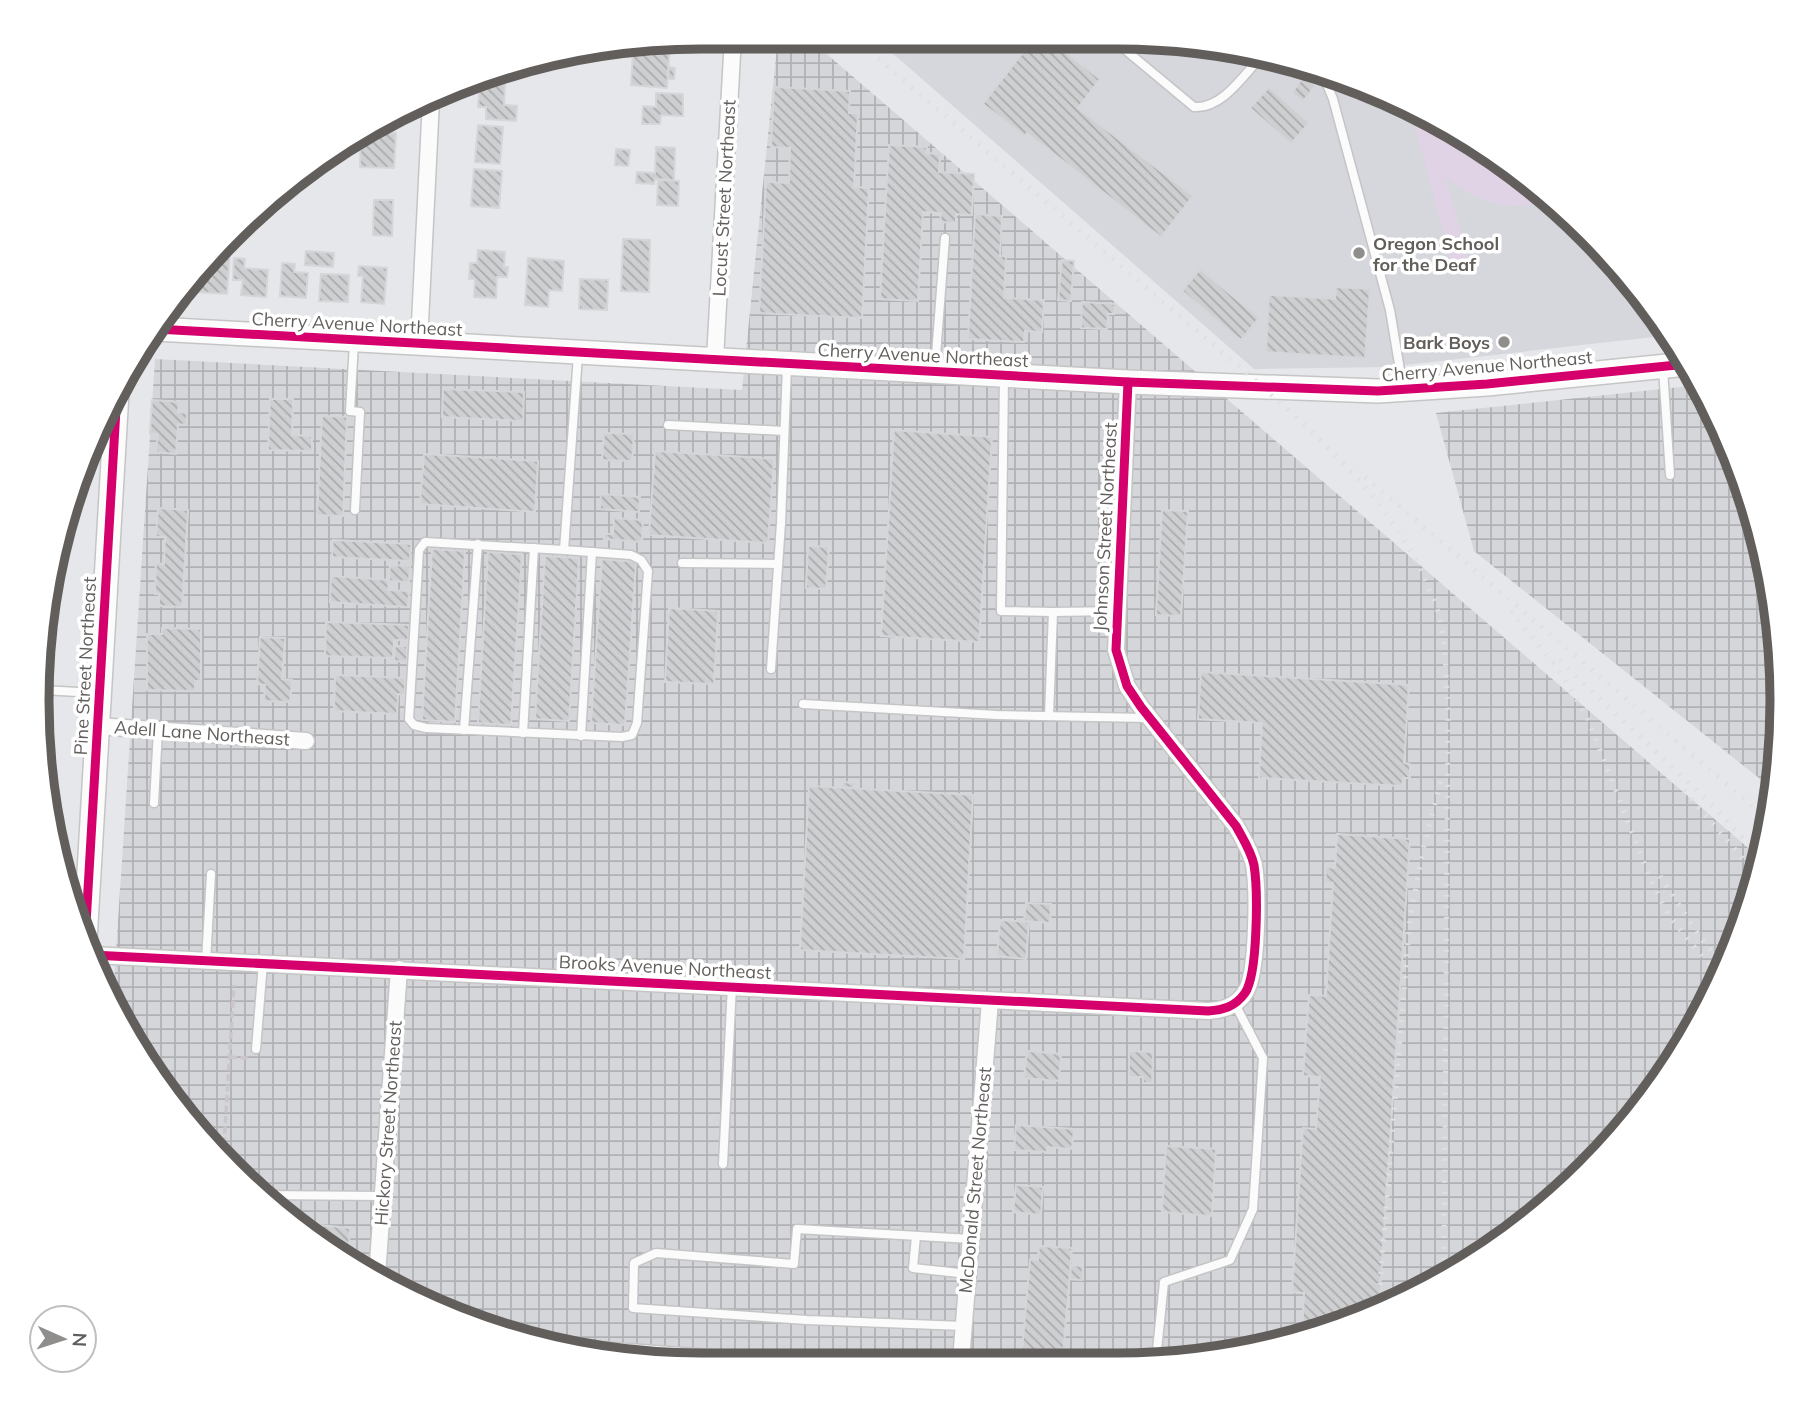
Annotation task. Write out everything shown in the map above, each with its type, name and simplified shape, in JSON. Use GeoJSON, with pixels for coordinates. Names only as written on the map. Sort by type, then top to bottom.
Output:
{"type":"FeatureCollection","features":[{"type":"Feature","properties":{"kind":"main road","name":"Cherry Avenue Northeast"},"geometry":{"type":"LineString","coordinates":[[166,330],[1128,382],[1366,391],[1404,390],[1677,365]]}},
{"type":"Feature","properties":{"kind":"main road","name":"Pine Street Northeast"},"geometry":{"type":"LineString","coordinates":[[86,917],[116,414]]}},
{"type":"Feature","properties":{"kind":"street","name":"Locust Street Northeast"},"geometry":{"type":"LineString","coordinates":[[715,359],[732,49]]}},
{"type":"Feature","properties":{"kind":"street"},"geometry":{"type":"LineString","coordinates":[[419,344],[431,108]]}},
{"type":"Feature","properties":{"kind":"street","name":"Johnson Street Northeast"},"geometry":{"type":"LineString","coordinates":[[1128,382],[1116,650],[1127,686],[1236,826],[1247,845],[1253,863],[1256,891],[1253,967],[1246,992],[1235,1004]]}},
{"type":"Feature","properties":{"kind":"street","name":"Adell Lane Northeast"},"geometry":{"type":"LineString","coordinates":[[98,726],[306,741]]}},
{"type":"Feature","properties":{"kind":"street","name":"Brooks Avenue Northeast"},"geometry":{"type":"LineString","coordinates":[[101,955],[1208,1011],[1222,1010],[1235,1004]]}},
{"type":"Feature","properties":{"kind":"street","name":"Hickory Street Northeast"},"geometry":{"type":"LineString","coordinates":[[378,1267],[399,970]]}},
{"type":"Feature","properties":{"kind":"street","name":"McDonald Street Northeast"},"geometry":{"type":"LineString","coordinates":[[961,1353],[990,1001]]}},
{"type":"Feature","properties":{"kind":"lane"},"geometry":{"type":"LineString","coordinates":[[1124,49],[1194,107],[1204,107],[1217,102],[1254,64]]}},
{"type":"Feature","properties":{"kind":"lane"},"geometry":{"type":"LineString","coordinates":[[1327,84],[1387,298],[1404,390]]}},
{"type":"Feature","properties":{"kind":"lane"},"geometry":{"type":"LineString","coordinates":[[934,371],[945,238]]}},
{"type":"Feature","properties":{"kind":"lane"},"geometry":{"type":"LineString","coordinates":[[354,340],[349,411],[360,412],[355,510]]}},
{"type":"Feature","properties":{"kind":"lane"},"geometry":{"type":"LineString","coordinates":[[564,550],[579,352]]}},
{"type":"Feature","properties":{"kind":"lane"},"geometry":{"type":"LineString","coordinates":[[771,669],[787,363]]}},
{"type":"Feature","properties":{"kind":"lane"},"geometry":{"type":"LineString","coordinates":[[1663,366],[1670,475]]}},
{"type":"Feature","properties":{"kind":"lane"},"geometry":{"type":"LineString","coordinates":[[1004,375],[1001,611],[1116,611]]}},
{"type":"Feature","properties":{"kind":"lane"},"geometry":{"type":"LineString","coordinates":[[668,425],[784,430]]}},
{"type":"Feature","properties":{"kind":"lane"},"geometry":{"type":"LineString","coordinates":[[425,542],[534,548],[631,555],[641,560],[648,571],[637,723],[632,735],[581,736],[414,726],[409,719],[419,550],[425,542]]}},
{"type":"Feature","properties":{"kind":"lane"},"geometry":{"type":"LineString","coordinates":[[464,730],[478,544]]}},
{"type":"Feature","properties":{"kind":"lane"},"geometry":{"type":"LineString","coordinates":[[523,733],[534,548]]}},
{"type":"Feature","properties":{"kind":"lane"},"geometry":{"type":"LineString","coordinates":[[581,736],[592,552]]}},
{"type":"Feature","properties":{"kind":"lane"},"geometry":{"type":"LineString","coordinates":[[682,563],[778,564]]}},
{"type":"Feature","properties":{"kind":"lane"},"geometry":{"type":"LineString","coordinates":[[1049,716],[1053,612]]}},
{"type":"Feature","properties":{"kind":"lane"},"geometry":{"type":"LineString","coordinates":[[49,690],[99,693]]}},
{"type":"Feature","properties":{"kind":"lane"},"geometry":{"type":"LineString","coordinates":[[803,704],[1150,718]]}},
{"type":"Feature","properties":{"kind":"lane"},"geometry":{"type":"LineString","coordinates":[[154,803],[158,730]]}},
{"type":"Feature","properties":{"kind":"lane"},"geometry":{"type":"LineString","coordinates":[[206,961],[211,874]]}},
{"type":"Feature","properties":{"kind":"lane"},"geometry":{"type":"LineString","coordinates":[[256,1049],[263,963]]}},
{"type":"Feature","properties":{"kind":"lane"},"geometry":{"type":"LineString","coordinates":[[723,1164],[733,986]]}},
{"type":"Feature","properties":{"kind":"lane"},"geometry":{"type":"LineString","coordinates":[[1157,1352],[1164,1282],[1230,1260],[1253,1209],[1263,1058],[1235,1004]]}},
{"type":"Feature","properties":{"kind":"lane"},"geometry":{"type":"LineString","coordinates":[[276,1195],[383,1196]]}},
{"type":"Feature","properties":{"kind":"lane"},"geometry":{"type":"LineString","coordinates":[[963,1326],[807,1320],[633,1308],[635,1263],[656,1253],[794,1264],[797,1229],[971,1240]]}},
{"type":"Feature","properties":{"kind":"lane"},"geometry":{"type":"LineString","coordinates":[[916,1236],[913,1268],[968,1274]]}},
{"type":"Feature","properties":{"kind":"lane"},"geometry":{"type":"LineString","coordinates":[[636,1349],[682,1353]]}},
{"type":"Feature","properties":{"kind":"path"},"geometry":{"type":"LineString","coordinates":[[224,1144],[234,985]]}},
{"type":"Feature","properties":{"kind":"shaded area"},"geometry":{"type":"Polygon","coordinates":[[[777,49],[821,49],[1752,851],[1735,911],[1703,989],[1660,1063],[1608,1131],[1548,1191],[1515,1218],[1444,1266],[1406,1286],[1368,1303],[1287,1331],[1161,1352],[701,1353],[658,1352],[574,1340],[491,1318],[413,1286],[339,1243],[271,1191],[211,1131],[184,1098],[136,1027],[114,984],[155,359],[742,390],[777,49]]]}},
{"type":"Feature","properties":{"kind":"shaded area","name":"Oregon School for the Deaf"},"geometry":{"type":"Polygon","coordinates":[[[888,49],[1161,50],[1245,62],[1328,84],[1406,116],[1444,136],[1515,184],[1579,240],[1608,271],[1658,337],[1387,367],[1254,369],[888,49]]]}},
{"type":"Feature","properties":{"kind":"shaded area"},"geometry":{"type":"Polygon","coordinates":[[[1413,120],[1480,159],[1538,203],[1518,205],[1494,203],[1471,194],[1446,179],[1468,258],[1452,265],[1413,120]]]}},
{"type":"Feature","properties":{"kind":"shaded area"},"geometry":{"type":"Polygon","coordinates":[[[1689,386],[1720,451],[1735,491],[1757,574],[1769,658],[1769,744],[1764,782],[1474,551],[1436,413],[1689,386]]]}},
{"type":"Feature","properties":{"kind":"building"},"geometry":{"type":"Polygon","coordinates":[[[1026,49],[1061,49],[1100,79],[1078,108],[1193,196],[1161,237],[1027,133],[1025,136],[983,104],[1026,49]]]}},
{"type":"Feature","properties":{"kind":"building"},"geometry":{"type":"Polygon","coordinates":[[[669,50],[667,88],[631,85],[633,53],[669,50]]]}},
{"type":"Feature","properties":{"kind":"building"},"geometry":{"type":"Polygon","coordinates":[[[669,67],[675,68],[674,79],[668,79],[669,67]]]}},
{"type":"Feature","properties":{"kind":"building"},"geometry":{"type":"Polygon","coordinates":[[[1303,77],[1315,86],[1303,101],[1292,93],[1303,77]]]}},
{"type":"Feature","properties":{"kind":"building"},"geometry":{"type":"Polygon","coordinates":[[[491,84],[505,85],[504,105],[517,106],[516,121],[486,119],[486,107],[478,107],[480,88],[491,84]]]}},
{"type":"Feature","properties":{"kind":"building"},"geometry":{"type":"Polygon","coordinates":[[[774,87],[850,91],[849,113],[858,113],[854,187],[869,188],[862,318],[759,313],[766,182],[789,183],[790,148],[771,147],[774,87]]]}},
{"type":"Feature","properties":{"kind":"building"},"geometry":{"type":"Polygon","coordinates":[[[1269,87],[1309,123],[1291,144],[1250,108],[1269,87]]]}},
{"type":"Feature","properties":{"kind":"building"},"geometry":{"type":"Polygon","coordinates":[[[656,93],[683,94],[683,116],[661,115],[660,124],[642,124],[643,106],[656,107],[656,93]]]}},
{"type":"Feature","properties":{"kind":"building"},"geometry":{"type":"Polygon","coordinates":[[[478,125],[503,127],[500,164],[475,162],[478,125]]]}},
{"type":"Feature","properties":{"kind":"building"},"geometry":{"type":"Polygon","coordinates":[[[381,133],[396,133],[394,168],[360,167],[361,145],[381,133]]]}},
{"type":"Feature","properties":{"kind":"building"},"geometry":{"type":"Polygon","coordinates":[[[889,145],[927,147],[926,153],[940,154],[939,172],[974,174],[972,215],[956,214],[956,223],[940,222],[941,213],[923,212],[918,301],[880,299],[889,145]]]}},
{"type":"Feature","properties":{"kind":"building"},"geometry":{"type":"Polygon","coordinates":[[[656,147],[675,148],[674,180],[655,179],[654,184],[636,183],[637,172],[655,173],[656,147]]]}},
{"type":"Feature","properties":{"kind":"building"},"geometry":{"type":"Polygon","coordinates":[[[616,149],[630,150],[628,166],[615,165],[616,149]]]}},
{"type":"Feature","properties":{"kind":"building"},"geometry":{"type":"Polygon","coordinates":[[[474,169],[502,171],[499,208],[471,206],[474,169]]]}},
{"type":"Feature","properties":{"kind":"building"},"geometry":{"type":"Polygon","coordinates":[[[658,180],[679,181],[678,206],[657,205],[658,180]]]}},
{"type":"Feature","properties":{"kind":"building"},"geometry":{"type":"Polygon","coordinates":[[[374,200],[393,200],[392,236],[373,235],[374,200]]]}},
{"type":"Feature","properties":{"kind":"building"},"geometry":{"type":"Polygon","coordinates":[[[975,214],[1002,216],[1000,256],[1006,256],[1004,298],[1044,300],[1042,332],[1025,331],[1024,342],[968,339],[975,214]]]}},
{"type":"Feature","properties":{"kind":"building"},"geometry":{"type":"Polygon","coordinates":[[[623,239],[650,240],[649,292],[621,291],[623,239]]]}},
{"type":"Feature","properties":{"kind":"building"},"geometry":{"type":"Polygon","coordinates":[[[478,250],[505,252],[504,267],[508,267],[507,277],[497,277],[496,298],[474,297],[475,279],[469,279],[470,263],[477,263],[478,250]]]}},
{"type":"Feature","properties":{"kind":"building"},"geometry":{"type":"Polygon","coordinates":[[[230,251],[227,294],[197,292],[198,288],[230,251]]]}},
{"type":"Feature","properties":{"kind":"building"},"geometry":{"type":"Polygon","coordinates":[[[306,251],[334,253],[333,267],[305,265],[306,251]]]}},
{"type":"Feature","properties":{"kind":"building"},"geometry":{"type":"Polygon","coordinates":[[[234,258],[245,259],[244,268],[268,270],[266,297],[241,295],[243,280],[233,280],[234,258]]]}},
{"type":"Feature","properties":{"kind":"building"},"geometry":{"type":"Polygon","coordinates":[[[528,258],[564,261],[562,291],[549,290],[548,307],[525,305],[528,258]]]}},
{"type":"Feature","properties":{"kind":"building"},"geometry":{"type":"Polygon","coordinates":[[[1062,260],[1074,261],[1071,301],[1058,300],[1062,260]]]}},
{"type":"Feature","properties":{"kind":"building"},"geometry":{"type":"Polygon","coordinates":[[[282,263],[295,264],[294,272],[308,273],[306,298],[280,296],[282,263]]]}},
{"type":"Feature","properties":{"kind":"building"},"geometry":{"type":"Polygon","coordinates":[[[359,266],[387,268],[384,304],[361,302],[363,276],[358,276],[359,266]]]}},
{"type":"Feature","properties":{"kind":"building"},"geometry":{"type":"Polygon","coordinates":[[[1200,269],[1259,318],[1241,340],[1182,291],[1200,269]]]}},
{"type":"Feature","properties":{"kind":"building"},"geometry":{"type":"Polygon","coordinates":[[[321,274],[349,275],[348,302],[319,301],[321,274]]]}},
{"type":"Feature","properties":{"kind":"building"},"geometry":{"type":"Polygon","coordinates":[[[580,279],[608,280],[607,310],[579,309],[580,279]]]}},
{"type":"Feature","properties":{"kind":"building"},"geometry":{"type":"Polygon","coordinates":[[[1336,287],[1370,289],[1365,358],[1266,352],[1269,295],[1335,299],[1336,287]]]}},
{"type":"Feature","properties":{"kind":"building"},"geometry":{"type":"Polygon","coordinates":[[[1082,302],[1115,304],[1114,314],[1108,314],[1107,329],[1081,328],[1082,302]]]}},
{"type":"Feature","properties":{"kind":"building"},"geometry":{"type":"Polygon","coordinates":[[[443,389],[524,392],[523,421],[442,417],[443,389]]]}},
{"type":"Feature","properties":{"kind":"building"},"geometry":{"type":"Polygon","coordinates":[[[270,399],[293,399],[292,435],[312,436],[312,451],[268,450],[270,399]]]}},
{"type":"Feature","properties":{"kind":"building"},"geometry":{"type":"Polygon","coordinates":[[[152,400],[179,402],[178,412],[187,413],[186,425],[178,424],[176,454],[156,452],[158,434],[150,433],[152,400]]]}},
{"type":"Feature","properties":{"kind":"building"},"geometry":{"type":"Polygon","coordinates":[[[322,416],[347,417],[343,516],[317,515],[322,416]]]}},
{"type":"Feature","properties":{"kind":"building"},"geometry":{"type":"Polygon","coordinates":[[[894,430],[992,437],[979,642],[881,636],[894,430]]]}},
{"type":"Feature","properties":{"kind":"building"},"geometry":{"type":"Polygon","coordinates":[[[604,433],[634,434],[632,461],[602,460],[604,433]]]}},
{"type":"Feature","properties":{"kind":"building"},"geometry":{"type":"Polygon","coordinates":[[[655,451],[774,459],[768,543],[649,535],[655,451]]]}},
{"type":"Feature","properties":{"kind":"building"},"geometry":{"type":"Polygon","coordinates":[[[424,454],[538,461],[535,512],[420,504],[424,454]]]}},
{"type":"Feature","properties":{"kind":"building"},"geometry":{"type":"Polygon","coordinates":[[[601,494],[640,497],[639,512],[600,509],[601,494]]]}},
{"type":"Feature","properties":{"kind":"building"},"geometry":{"type":"Polygon","coordinates":[[[158,508],[188,510],[182,607],[159,606],[159,594],[155,594],[156,563],[164,564],[165,537],[156,537],[158,508]]]}},
{"type":"Feature","properties":{"kind":"building"},"geometry":{"type":"Polygon","coordinates":[[[1162,510],[1188,511],[1181,616],[1156,615],[1162,510]]]}},
{"type":"Feature","properties":{"kind":"building"},"geometry":{"type":"Polygon","coordinates":[[[614,518],[643,520],[642,542],[604,539],[604,534],[613,534],[614,518]]]}},
{"type":"Feature","properties":{"kind":"building"},"geometry":{"type":"Polygon","coordinates":[[[333,540],[411,544],[410,561],[332,557],[333,540]]]}},
{"type":"Feature","properties":{"kind":"building"},"geometry":{"type":"Polygon","coordinates":[[[808,546],[829,547],[826,589],[806,588],[808,546]]]}},
{"type":"Feature","properties":{"kind":"building"},"geometry":{"type":"Polygon","coordinates":[[[432,549],[465,551],[455,722],[422,720],[432,549]]]}},
{"type":"Feature","properties":{"kind":"building"},"geometry":{"type":"Polygon","coordinates":[[[488,552],[522,554],[511,725],[478,723],[488,552]]]}},
{"type":"Feature","properties":{"kind":"building"},"geometry":{"type":"Polygon","coordinates":[[[545,556],[579,558],[569,721],[535,719],[545,556]]]}},
{"type":"Feature","properties":{"kind":"building"},"geometry":{"type":"Polygon","coordinates":[[[602,559],[636,562],[625,725],[591,723],[602,559]]]}},
{"type":"Feature","properties":{"kind":"building"},"geometry":{"type":"Polygon","coordinates":[[[390,565],[410,566],[409,582],[389,581],[390,565]]]}},
{"type":"Feature","properties":{"kind":"building"},"geometry":{"type":"Polygon","coordinates":[[[331,576],[389,580],[388,590],[409,591],[408,607],[330,602],[331,576]]]}},
{"type":"Feature","properties":{"kind":"building"},"geometry":{"type":"Polygon","coordinates":[[[669,608],[718,611],[714,684],[665,682],[669,608]]]}},
{"type":"Feature","properties":{"kind":"building"},"geometry":{"type":"Polygon","coordinates":[[[326,622],[409,625],[408,640],[394,640],[393,658],[325,656],[326,622]]]}},
{"type":"Feature","properties":{"kind":"building"},"geometry":{"type":"Polygon","coordinates":[[[162,628],[201,629],[201,681],[195,681],[195,691],[147,690],[147,634],[162,634],[162,628]]]}},
{"type":"Feature","properties":{"kind":"building"},"geometry":{"type":"Polygon","coordinates":[[[260,637],[285,638],[282,679],[292,680],[290,702],[264,701],[265,685],[257,684],[260,637]]]}},
{"type":"Feature","properties":{"kind":"building"},"geometry":{"type":"Polygon","coordinates":[[[395,646],[407,646],[407,662],[394,661],[395,646]]]}},
{"type":"Feature","properties":{"kind":"building"},"geometry":{"type":"Polygon","coordinates":[[[1201,672],[1409,685],[1404,763],[1410,764],[1410,778],[1403,778],[1402,786],[1259,778],[1262,723],[1198,719],[1201,672]]]}},
{"type":"Feature","properties":{"kind":"building"},"geometry":{"type":"Polygon","coordinates":[[[335,675],[405,678],[405,695],[398,694],[397,714],[334,711],[335,675]]]}},
{"type":"Feature","properties":{"kind":"building"},"geometry":{"type":"Polygon","coordinates":[[[842,782],[855,783],[854,788],[842,787],[842,782]]]}},
{"type":"Feature","properties":{"kind":"building"},"geometry":{"type":"Polygon","coordinates":[[[809,786],[973,795],[964,959],[800,950],[809,786]]]}},
{"type":"Feature","properties":{"kind":"building"},"geometry":{"type":"Polygon","coordinates":[[[1337,834],[1410,839],[1380,1298],[1302,1326],[1304,1293],[1292,1292],[1303,1128],[1316,1129],[1320,1077],[1303,1076],[1309,995],[1326,996],[1333,883],[1325,882],[1326,867],[1335,868],[1337,834]]]}},
{"type":"Feature","properties":{"kind":"building"},"geometry":{"type":"Polygon","coordinates":[[[1026,903],[1051,904],[1050,923],[1024,921],[1026,903]]]}},
{"type":"Feature","properties":{"kind":"building"},"geometry":{"type":"Polygon","coordinates":[[[1000,920],[1029,922],[1026,959],[997,956],[1000,920]]]}},
{"type":"Feature","properties":{"kind":"building"},"geometry":{"type":"Polygon","coordinates":[[[1027,1051],[1061,1054],[1059,1081],[1024,1078],[1027,1051]]]}},
{"type":"Feature","properties":{"kind":"building"},"geometry":{"type":"Polygon","coordinates":[[[1129,1051],[1153,1052],[1152,1083],[1143,1083],[1143,1077],[1129,1077],[1129,1051]]]}},
{"type":"Feature","properties":{"kind":"building"},"geometry":{"type":"Polygon","coordinates":[[[1016,1125],[1074,1129],[1072,1149],[1047,1147],[1047,1152],[1014,1150],[1016,1125]]]}},
{"type":"Feature","properties":{"kind":"building"},"geometry":{"type":"Polygon","coordinates":[[[1166,1146],[1216,1149],[1212,1216],[1162,1212],[1166,1146]]]}},
{"type":"Feature","properties":{"kind":"building"},"geometry":{"type":"Polygon","coordinates":[[[1016,1185],[1043,1187],[1041,1215],[1013,1212],[1016,1185]]]}},
{"type":"Feature","properties":{"kind":"building"},"geometry":{"type":"Polygon","coordinates":[[[313,1225],[350,1228],[349,1249],[313,1225]]]}},
{"type":"Feature","properties":{"kind":"building"},"geometry":{"type":"Polygon","coordinates":[[[1039,1246],[1072,1248],[1063,1353],[1022,1351],[1030,1259],[1038,1260],[1039,1246]]]}},
{"type":"Feature","properties":{"kind":"building"},"geometry":{"type":"Polygon","coordinates":[[[1071,1265],[1083,1266],[1082,1280],[1070,1279],[1071,1265]]]}},
{"type":"Feature","properties":{"kind":"railway"},"geometry":{"type":"LineString","coordinates":[[867,49],[1288,410],[1336,455],[1358,480],[1398,531],[1415,559],[1440,619],[1448,710],[1444,1266]]}},
{"type":"Feature","properties":{"kind":"railway"},"geometry":{"type":"LineString","coordinates":[[1365,477],[1760,812]]}},
{"type":"Feature","properties":{"kind":"railway"},"geometry":{"type":"LineString","coordinates":[[1511,611],[1558,669],[1587,717],[1650,878],[1670,918],[1712,968]]}},
{"type":"Feature","properties":{"kind":"railway"},"geometry":{"type":"LineString","coordinates":[[1560,660],[1688,782],[1752,849]]}},
{"type":"Feature","properties":{"kind":"railway"},"geometry":{"type":"LineString","coordinates":[[1379,1298],[1410,918],[1424,846],[1442,776]]}},
{"type":"Feature","properties":{"kind":"railway"},"geometry":{"type":"LineString","coordinates":[[1684,790],[1749,866]]}},
{"type":"Feature","properties":{"kind":"railway"},"geometry":{"type":"LineString","coordinates":[[1660,876],[1702,940],[1717,957]]}},
{"type":"Feature","properties":{"kind":"cycle path"},"geometry":{"type":"LineString","coordinates":[[166,330],[1128,382],[1378,391],[1487,384],[1677,365]]}},
{"type":"Feature","properties":{"kind":"cycle path"},"geometry":{"type":"LineString","coordinates":[[101,955],[1208,1011],[1233,1005],[1245,993],[1255,951],[1253,860],[1236,826],[1127,686],[1116,650],[1128,382]]}},
{"type":"Feature","properties":{"kind":"cycle path"},"geometry":{"type":"LineString","coordinates":[[86,917],[116,414]]}},
{"type":"Feature","properties":{"kind":"place","name":"Oregon School for the Deaf"},"geometry":{"type":"Point","coordinates":[1359,253]}},
{"type":"Feature","properties":{"kind":"place","name":"Bark Boys"},"geometry":{"type":"Point","coordinates":[1504,342]}}]}
